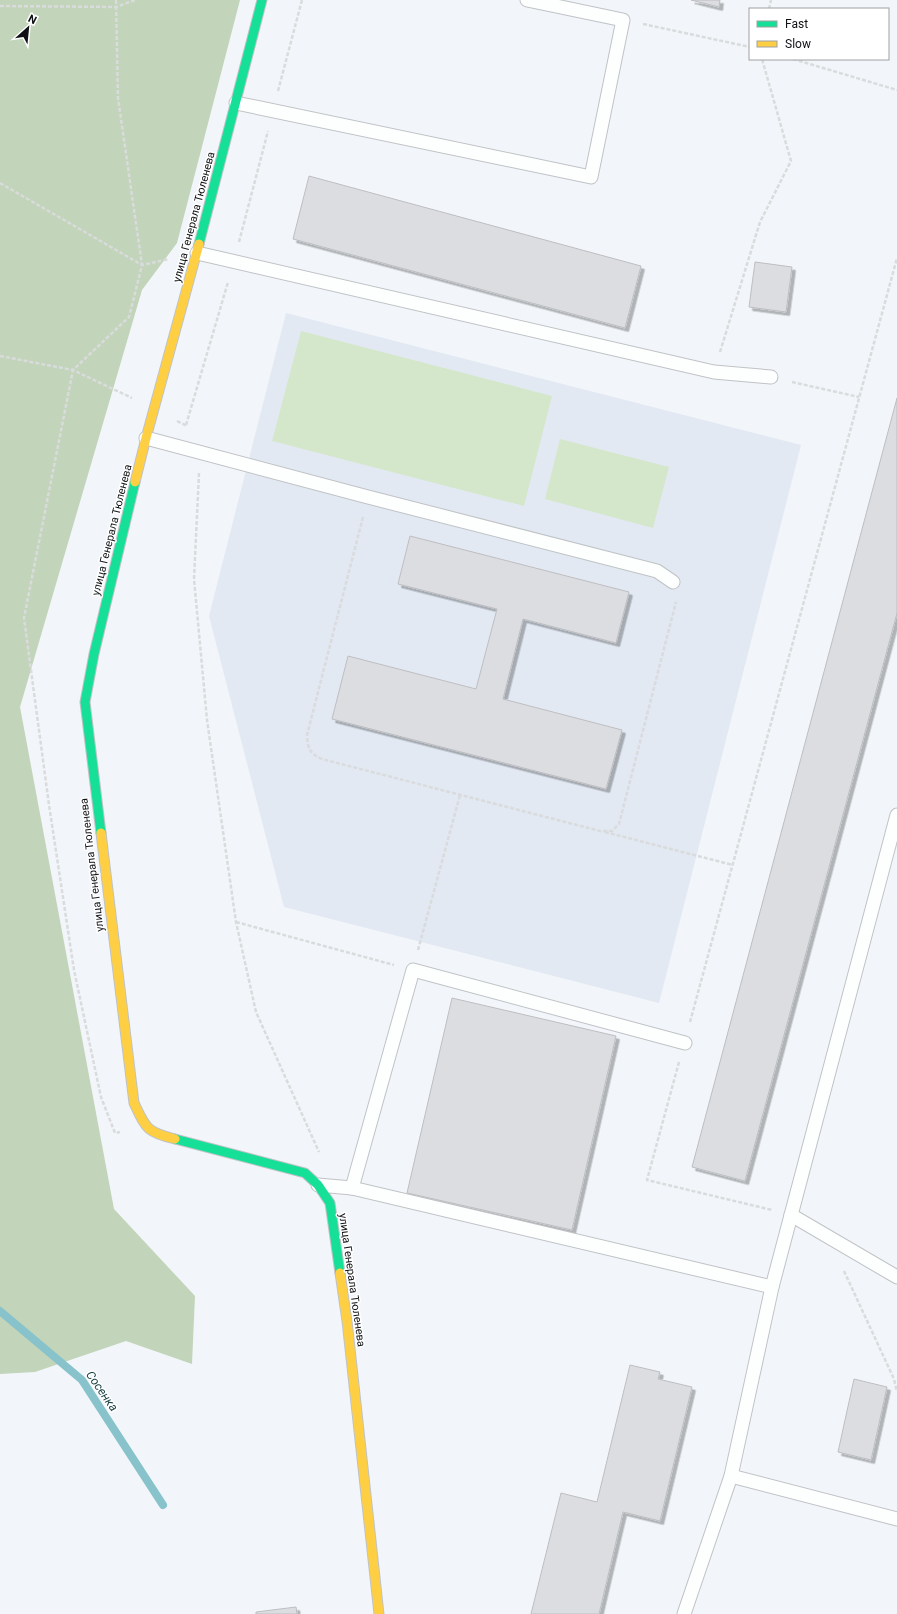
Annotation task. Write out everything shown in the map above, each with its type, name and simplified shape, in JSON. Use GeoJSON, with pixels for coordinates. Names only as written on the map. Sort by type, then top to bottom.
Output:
{"type":"FeatureCollection","features":[{"type":"Feature","properties":{"kind":"street","name":"улица Генерала Тюленева"},"geometry":{"type":"LineString","coordinates":[[262,0],[197,253],[146,438],[94,654],[85,702],[130,1077],[134,1103],[145,1126],[159,1135],[305,1173],[318,1185],[330,1203],[347,1321],[379,1614]]}},
{"type":"Feature","properties":{"kind":"lane"},"geometry":{"type":"LineString","coordinates":[[236,103],[591,177],[624,20],[527,0]]}},
{"type":"Feature","properties":{"kind":"lane"},"geometry":{"type":"LineString","coordinates":[[197,253],[714,372],[771,377]]}},
{"type":"Feature","properties":{"kind":"lane"},"geometry":{"type":"LineString","coordinates":[[146,438],[657,571],[673,582]]}},
{"type":"Feature","properties":{"kind":"lane"},"geometry":{"type":"LineString","coordinates":[[684,1614],[731,1476],[772,1287],[897,815]]}},
{"type":"Feature","properties":{"kind":"lane"},"geometry":{"type":"LineString","coordinates":[[352,1188],[413,970],[685,1043]]}},
{"type":"Feature","properties":{"kind":"lane"},"geometry":{"type":"LineString","coordinates":[[318,1185],[352,1188],[772,1287]]}},
{"type":"Feature","properties":{"kind":"lane"},"geometry":{"type":"LineString","coordinates":[[791,1215],[897,1277]]}},
{"type":"Feature","properties":{"kind":"lane"},"geometry":{"type":"LineString","coordinates":[[731,1476],[897,1519]]}},
{"type":"Feature","properties":{"kind":"path"},"geometry":{"type":"LineString","coordinates":[[116,0],[118,98],[142,265],[129,317],[73,370],[24,618],[49,805],[73,962],[101,1097],[115,1133],[145,1126]]}},
{"type":"Feature","properties":{"kind":"path"},"geometry":{"type":"LineString","coordinates":[[0,6],[116,7],[135,0]]}},
{"type":"Feature","properties":{"kind":"path"},"geometry":{"type":"LineString","coordinates":[[186,425],[233,262],[302,0]]}},
{"type":"Feature","properties":{"kind":"path"},"geometry":{"type":"LineString","coordinates":[[624,20],[749,47]]}},
{"type":"Feature","properties":{"kind":"path"},"geometry":{"type":"LineString","coordinates":[[714,372],[760,222],[792,161],[762,60]]}},
{"type":"Feature","properties":{"kind":"path"},"geometry":{"type":"LineString","coordinates":[[796,60],[897,90]]}},
{"type":"Feature","properties":{"kind":"path"},"geometry":{"type":"LineString","coordinates":[[0,183],[142,265],[197,253]]}},
{"type":"Feature","properties":{"kind":"path"},"geometry":{"type":"LineString","coordinates":[[791,1215],[647,1180],[897,258]]}},
{"type":"Feature","properties":{"kind":"path"},"geometry":{"type":"LineString","coordinates":[[0,356],[73,370],[205,434],[200,452],[194,579],[207,720],[236,922],[256,1012],[322,1158]]}},
{"type":"Feature","properties":{"kind":"path"},"geometry":{"type":"LineString","coordinates":[[771,377],[859,397]]}},
{"type":"Feature","properties":{"kind":"path"},"geometry":{"type":"LineString","coordinates":[[368,497],[307,735],[307,747],[313,755],[322,759],[732,865]]}},
{"type":"Feature","properties":{"kind":"path"},"geometry":{"type":"LineString","coordinates":[[600,831],[612,831],[620,824],[678,595],[673,582]]}},
{"type":"Feature","properties":{"kind":"path"},"geometry":{"type":"LineString","coordinates":[[236,922],[413,970],[460,795]]}},
{"type":"Feature","properties":{"kind":"path"},"geometry":{"type":"LineString","coordinates":[[829,1237],[894,1379],[897,1392]]}},
{"type":"Feature","properties":{"kind":"shaded area"},"geometry":{"type":"Polygon","coordinates":[[[286,313],[801,445],[659,1003],[284,907],[209,616],[286,313]]]}},
{"type":"Feature","properties":{"kind":"green space"},"geometry":{"type":"Polygon","coordinates":[[[0,0],[240,0],[177,243],[142,290],[20,707],[114,1209],[195,1296],[192,1364],[126,1341],[35,1372],[0,1374],[0,0]]]}},
{"type":"Feature","properties":{"kind":"green space"},"geometry":{"type":"Polygon","coordinates":[[[301,331],[552,396],[524,506],[272,441],[301,331]]]}},
{"type":"Feature","properties":{"kind":"green space"},"geometry":{"type":"Polygon","coordinates":[[[560,439],[669,467],[653,528],[545,499],[560,439]]]}},
{"type":"Feature","properties":{"kind":"building"},"geometry":{"type":"Polygon","coordinates":[[[691,0],[720,0],[719,7],[691,0]]]}},
{"type":"Feature","properties":{"kind":"building"},"geometry":{"type":"Polygon","coordinates":[[[309,176],[641,266],[625,328],[293,239],[309,176]]]}},
{"type":"Feature","properties":{"kind":"building"},"geometry":{"type":"Polygon","coordinates":[[[755,262],[792,267],[786,312],[749,307],[755,262]]]}},
{"type":"Feature","properties":{"kind":"building"},"geometry":{"type":"Polygon","coordinates":[[[897,398],[897,613],[745,1181],[692,1167],[897,398]]]}},
{"type":"Feature","properties":{"kind":"building"},"geometry":{"type":"Polygon","coordinates":[[[410,536],[629,592],[616,643],[523,619],[503,699],[622,730],[606,789],[332,719],[348,656],[476,689],[497,609],[398,584],[410,536]]]}},
{"type":"Feature","properties":{"kind":"building"},"geometry":{"type":"Polygon","coordinates":[[[452,998],[616,1036],[572,1230],[407,1193],[452,998]]]}},
{"type":"Feature","properties":{"kind":"building"},"geometry":{"type":"Polygon","coordinates":[[[630,1365],[660,1372],[658,1379],[692,1387],[660,1521],[623,1512],[599,1614],[531,1614],[561,1493],[597,1502],[630,1365]]]}},
{"type":"Feature","properties":{"kind":"building"},"geometry":{"type":"Polygon","coordinates":[[[854,1379],[887,1387],[871,1460],[838,1452],[854,1379]]]}},
{"type":"Feature","properties":{"kind":"building"},"geometry":{"type":"Polygon","coordinates":[[[296,1607],[297,1614],[256,1614],[256,1612],[296,1607]]]}},
{"type":"Feature","properties":{"kind":"waterway","name":"Сосенка"},"geometry":{"type":"LineString","coordinates":[[0,1311],[82,1380],[163,1505]]}},
{"type":"Feature","properties":{"kind":"traffic: fast"},"geometry":{"type":"LineString","coordinates":[[199,244],[262,0]]}},
{"type":"Feature","properties":{"kind":"traffic: fast"},"geometry":{"type":"LineString","coordinates":[[101,833],[85,702],[94,654],[135,482]]}},
{"type":"Feature","properties":{"kind":"traffic: fast"},"geometry":{"type":"LineString","coordinates":[[175,1139],[305,1173],[318,1185],[330,1203],[340,1273]]}},
{"type":"Feature","properties":{"kind":"traffic: slow"},"geometry":{"type":"LineString","coordinates":[[135,482],[199,244]]}},
{"type":"Feature","properties":{"kind":"traffic: slow"},"geometry":{"type":"LineString","coordinates":[[101,833],[134,1103],[141,1118],[148,1128],[158,1134],[175,1139]]}},
{"type":"Feature","properties":{"kind":"traffic: slow"},"geometry":{"type":"LineString","coordinates":[[340,1273],[347,1321],[379,1614]]}}]}
